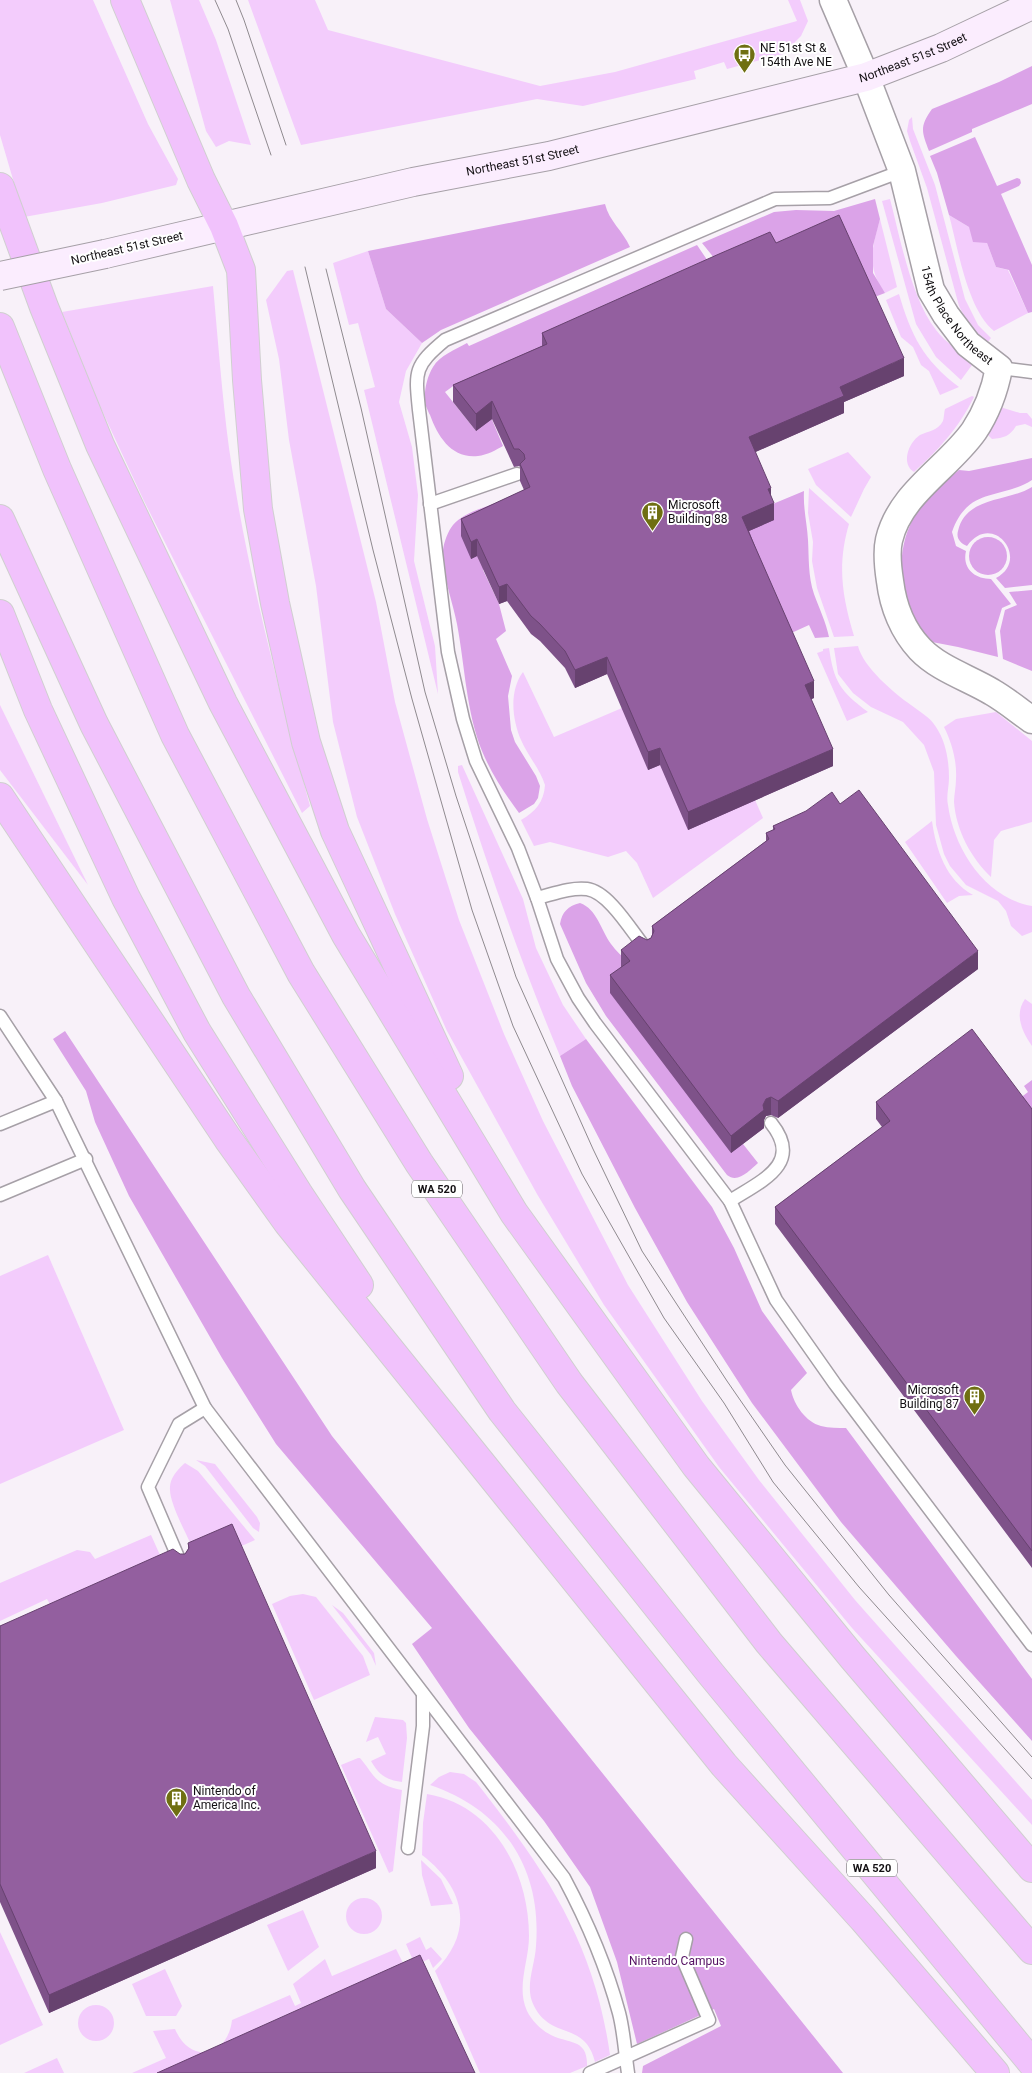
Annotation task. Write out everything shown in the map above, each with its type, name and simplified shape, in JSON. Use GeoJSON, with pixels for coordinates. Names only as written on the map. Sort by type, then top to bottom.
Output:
{"type":"FeatureCollection","features":[{"type":"Feature","properties":{"kind":"highway"},"geometry":{"type":"LineString","coordinates":[[125,0],[201,180],[224,226],[241,270],[258,509],[275,603],[306,742],[335,831],[514,1213]]}},
{"type":"Feature","properties":{"kind":"highway"},"geometry":{"type":"LineString","coordinates":[[0,187],[44,307],[100,446],[224,704],[346,935],[514,1213],[696,1466],[853,1658],[1032,1868]]}},
{"type":"Feature","properties":{"kind":"highway","name":"WA 520"},"geometry":{"type":"LineString","coordinates":[[0,328],[57,470],[175,735],[301,973],[419,1163],[569,1383],[769,1643],[1032,1950]]}},
{"type":"Feature","properties":{"kind":"highway","name":"WA 520"},"geometry":{"type":"LineString","coordinates":[[0,519],[94,724],[227,978],[352,1189],[502,1411],[711,1674],[1032,2063]]}},
{"type":"Feature","properties":{"kind":"highway"},"geometry":{"type":"LineString","coordinates":[[0,614],[38,710],[126,898],[197,1032],[298,1193],[456,1430]]}},
{"type":"Feature","properties":{"kind":"highway"},"geometry":{"type":"LineString","coordinates":[[0,797],[228,1139],[288,1223],[724,1765],[863,1919],[995,2073]]}},
{"type":"Feature","properties":{"kind":"main road","name":"Northeast 51st Street"},"geometry":{"type":"LineString","coordinates":[[0,276],[105,254],[413,182],[558,154],[866,78],[941,48],[1032,5]]}},
{"type":"Feature","properties":{"kind":"street","name":"154th Place Northeast"},"geometry":{"type":"LineString","coordinates":[[832,0],[866,78],[902,170],[931,290],[946,315],[968,344],[999,368],[995,386],[974,430],[951,458],[907,502],[889,540],[888,562],[892,599],[900,618],[921,650],[942,665],[992,692],[1032,720]]}},
{"type":"Feature","properties":{"kind":"lane"},"geometry":{"type":"LineString","coordinates":[[902,170],[830,198],[776,198],[445,340],[425,357],[416,377],[448,652],[463,719],[476,762],[518,848],[538,898],[557,959],[578,998],[641,1086],[730,1201],[776,1300],[835,1384],[1032,1646]]}},
{"type":"Feature","properties":{"kind":"lane"},"geometry":{"type":"LineString","coordinates":[[999,368],[1032,372]]}},
{"type":"Feature","properties":{"kind":"lane"},"geometry":{"type":"LineString","coordinates":[[430,504],[517,474]]}},
{"type":"Feature","properties":{"kind":"lane"},"geometry":{"type":"LineString","coordinates":[[538,898],[571,890],[587,889],[599,893],[608,900],[646,949]]}},
{"type":"Feature","properties":{"kind":"lane"},"geometry":{"type":"LineString","coordinates":[[0,1016],[56,1101],[205,1408],[564,1878],[584,1915],[598,1948],[619,2014],[628,2073]]}},
{"type":"Feature","properties":{"kind":"lane"},"geometry":{"type":"LineString","coordinates":[[1,1120],[56,1101]]}},
{"type":"Feature","properties":{"kind":"lane"},"geometry":{"type":"LineString","coordinates":[[730,1201],[766,1178],[780,1164],[784,1150],[781,1138],[772,1123]]}},
{"type":"Feature","properties":{"kind":"lane"},"geometry":{"type":"LineString","coordinates":[[0,1195],[86,1160]]}},
{"type":"Feature","properties":{"kind":"lane"},"geometry":{"type":"LineString","coordinates":[[181,1564],[148,1487],[179,1424],[205,1408]]}},
{"type":"Feature","properties":{"kind":"lane"},"geometry":{"type":"LineString","coordinates":[[408,1848],[423,1726],[423,1694]]}},
{"type":"Feature","properties":{"kind":"lane"},"geometry":{"type":"LineString","coordinates":[[590,2073],[709,2020],[682,1957],[686,1940]]}},
{"type":"Feature","properties":{"kind":"shaded area"},"geometry":{"type":"Polygon","coordinates":[[[0,0],[93,0],[148,124],[178,179],[176,185],[102,203],[24,217],[0,135],[0,0]]]}},
{"type":"Feature","properties":{"kind":"shaded area"},"geometry":{"type":"Polygon","coordinates":[[[170,0],[199,0],[216,40],[251,145],[229,141],[216,147],[206,131],[170,0]]]}},
{"type":"Feature","properties":{"kind":"shaded area"},"geometry":{"type":"Polygon","coordinates":[[[248,0],[315,0],[328,30],[540,86],[615,72],[797,21],[788,0],[800,0],[808,21],[801,36],[783,54],[727,69],[724,62],[694,71],[696,79],[583,106],[537,99],[301,145],[248,0]]]}},
{"type":"Feature","properties":{"kind":"shaded area"},"geometry":{"type":"Polygon","coordinates":[[[912,117],[913,129],[935,185],[965,299],[978,325],[991,338],[986,344],[971,326],[959,306],[927,188],[907,131],[909,120],[912,117]]]}},
{"type":"Feature","properties":{"kind":"shaded area"},"geometry":{"type":"Polygon","coordinates":[[[890,199],[907,267],[927,317],[940,335],[972,365],[961,380],[936,357],[916,324],[882,201],[890,199]]]}},
{"type":"Feature","properties":{"kind":"shaded area"},"geometry":{"type":"Polygon","coordinates":[[[949,215],[969,227],[987,243],[996,267],[1008,270],[1028,313],[994,331],[985,321],[970,293],[949,215]]]}},
{"type":"Feature","properties":{"kind":"shaded area"},"geometry":{"type":"Polygon","coordinates":[[[880,219],[897,287],[885,293],[875,275],[872,257],[880,219]]]}},
{"type":"Feature","properties":{"kind":"shaded area"},"geometry":{"type":"Polygon","coordinates":[[[368,251],[386,309],[422,343],[406,371],[399,402],[412,447],[418,495],[414,561],[435,646],[438,694],[364,390],[375,387],[358,323],[349,325],[333,263],[368,251]]]}},
{"type":"Feature","properties":{"kind":"shaded area"},"geometry":{"type":"Polygon","coordinates":[[[293,270],[376,602],[395,702],[427,819],[459,920],[504,1034],[543,1121],[628,1285],[702,1401],[759,1480],[855,1600],[1032,1800],[1032,1825],[852,1628],[719,1467],[604,1305],[537,1194],[447,1031],[395,914],[357,817],[333,722],[316,586],[289,440],[279,359],[266,300],[287,271],[293,270]]]}},
{"type":"Feature","properties":{"kind":"shaded area"},"geometry":{"type":"Polygon","coordinates":[[[213,286],[224,408],[236,493],[264,629],[310,806],[302,813],[144,501],[98,402],[62,312],[213,286]]]}},
{"type":"Feature","properties":{"kind":"shaded area"},"geometry":{"type":"Polygon","coordinates":[[[899,294],[908,322],[927,357],[959,387],[940,395],[929,371],[921,365],[913,347],[901,337],[886,300],[899,294]]]}},
{"type":"Feature","properties":{"kind":"shaded area"},"geometry":{"type":"Polygon","coordinates":[[[972,396],[974,397],[955,428],[914,472],[910,468],[907,459],[912,443],[920,435],[936,429],[941,424],[945,409],[972,396]]]}},
{"type":"Feature","properties":{"kind":"shaded area"},"geometry":{"type":"Polygon","coordinates":[[[1000,407],[1020,413],[1027,413],[1032,419],[1032,427],[1025,424],[1016,426],[1006,436],[992,439],[987,434],[1000,407]]]}},
{"type":"Feature","properties":{"kind":"shaded area"},"geometry":{"type":"Polygon","coordinates":[[[848,452],[871,477],[851,517],[816,485],[808,469],[848,452]]]}},
{"type":"Feature","properties":{"kind":"shaded area"},"geometry":{"type":"Polygon","coordinates":[[[809,488],[849,524],[843,553],[842,580],[846,607],[854,636],[834,637],[817,588],[812,561],[813,542],[808,513],[809,488]]]}},
{"type":"Feature","properties":{"kind":"shaded area"},"geometry":{"type":"Polygon","coordinates":[[[858,646],[872,671],[896,694],[934,723],[945,745],[948,758],[947,802],[957,838],[965,854],[986,882],[1000,893],[1015,901],[1032,906],[1032,932],[1022,936],[1011,926],[1006,911],[998,901],[966,885],[950,866],[944,854],[936,825],[934,772],[924,745],[903,722],[871,707],[853,693],[838,674],[834,648],[858,646]]]}},
{"type":"Feature","properties":{"kind":"shaded area"},"geometry":{"type":"Polygon","coordinates":[[[829,648],[833,669],[840,685],[851,698],[868,712],[847,721],[817,653],[829,648]]]}},
{"type":"Feature","properties":{"kind":"shaded area"},"geometry":{"type":"Polygon","coordinates":[[[523,672],[554,737],[622,708],[648,769],[660,765],[755,800],[763,818],[653,898],[637,863],[626,851],[608,857],[550,842],[534,846],[521,820],[531,814],[538,806],[543,797],[545,785],[521,740],[514,714],[514,696],[523,672]]]}},
{"type":"Feature","properties":{"kind":"shaded area"},"geometry":{"type":"Polygon","coordinates":[[[0,705],[88,885],[0,770],[0,705]]]}},
{"type":"Feature","properties":{"kind":"shaded area"},"geometry":{"type":"Polygon","coordinates":[[[996,712],[1032,741],[1032,822],[1001,831],[994,840],[991,877],[977,861],[961,833],[954,802],[955,759],[944,727],[956,719],[996,712]]]}},
{"type":"Feature","properties":{"kind":"shaded area"},"geometry":{"type":"Polygon","coordinates":[[[462,765],[523,899],[536,948],[563,1005],[586,1039],[560,1056],[518,951],[481,844],[458,772],[458,766],[462,765]]]}},
{"type":"Feature","properties":{"kind":"shaded area"},"geometry":{"type":"Polygon","coordinates":[[[932,821],[936,843],[949,873],[964,889],[973,895],[959,896],[947,903],[905,842],[932,821]]]}},
{"type":"Feature","properties":{"kind":"shaded area"},"geometry":{"type":"Polygon","coordinates":[[[1025,999],[1032,1004],[1032,1046],[1022,1029],[1020,1017],[1020,1011],[1025,999]]]}},
{"type":"Feature","properties":{"kind":"shaded area"},"geometry":{"type":"Polygon","coordinates":[[[48,1255],[124,1430],[0,1484],[0,1276],[48,1255]]]}},
{"type":"Feature","properties":{"kind":"shaded area"},"geometry":{"type":"Polygon","coordinates":[[[196,1460],[215,1464],[257,1517],[260,1523],[259,1532],[253,1528],[205,1466],[196,1460]]]}},
{"type":"Feature","properties":{"kind":"shaded area"},"geometry":{"type":"Polygon","coordinates":[[[185,1463],[198,1471],[255,1540],[235,1549],[197,1557],[177,1514],[170,1490],[172,1478],[185,1463]]]}},
{"type":"Feature","properties":{"kind":"shaded area"},"geometry":{"type":"Polygon","coordinates":[[[151,1535],[164,1564],[55,1613],[47,1599],[0,1621],[0,1583],[77,1550],[90,1552],[95,1559],[151,1535]]]}},
{"type":"Feature","properties":{"kind":"shaded area"},"geometry":{"type":"Polygon","coordinates":[[[303,1594],[316,1597],[363,1656],[370,1675],[314,1700],[272,1604],[290,1596],[303,1594]]]}},
{"type":"Feature","properties":{"kind":"shaded area"},"geometry":{"type":"Polygon","coordinates":[[[332,1605],[343,1613],[374,1653],[376,1666],[371,1655],[332,1605]]]}},
{"type":"Feature","properties":{"kind":"shaded area"},"geometry":{"type":"Polygon","coordinates":[[[375,1717],[403,1720],[406,1723],[407,1738],[402,1782],[384,1776],[371,1761],[386,1754],[378,1737],[366,1742],[375,1717]]]}},
{"type":"Feature","properties":{"kind":"shaded area"},"geometry":{"type":"Polygon","coordinates":[[[360,1758],[376,1779],[393,1788],[402,1790],[393,1871],[389,1873],[341,1765],[360,1758]]]}},
{"type":"Feature","properties":{"kind":"shaded area"},"geometry":{"type":"Polygon","coordinates":[[[450,1772],[464,1774],[476,1782],[545,1877],[579,1942],[592,1977],[610,2055],[595,2062],[590,2049],[584,2041],[576,2035],[549,2023],[534,2006],[531,1999],[530,1984],[536,1946],[536,1918],[532,1892],[525,1868],[513,1846],[498,1827],[479,1810],[456,1796],[430,1785],[439,1777],[450,1772]]]}},
{"type":"Feature","properties":{"kind":"shaded area"},"geometry":{"type":"Polygon","coordinates":[[[427,1794],[451,1801],[471,1812],[489,1827],[503,1846],[514,1866],[527,1912],[529,1936],[523,1992],[527,2011],[534,2022],[547,2033],[581,2046],[586,2057],[587,2066],[570,2073],[480,2073],[435,1971],[448,1956],[456,1941],[460,1925],[460,1910],[456,1896],[448,1881],[422,1855],[423,1823],[427,1794]]]}},
{"type":"Feature","properties":{"kind":"shaded area"},"geometry":{"type":"Polygon","coordinates":[[[421,1860],[441,1879],[453,1904],[431,1906],[422,1875],[421,1860]]]}},
{"type":"Feature","properties":{"kind":"shaded area"},"geometry":{"type":"Polygon","coordinates":[[[364,1898],[371,1899],[377,1903],[381,1909],[381,1923],[377,1929],[371,1933],[364,1934],[357,1933],[351,1929],[347,1923],[346,1916],[347,1909],[351,1903],[357,1899],[364,1898]]]}},
{"type":"Feature","properties":{"kind":"shaded area"},"geometry":{"type":"Polygon","coordinates":[[[303,1910],[319,1947],[288,1971],[267,1925],[303,1910]]]}},
{"type":"Feature","properties":{"kind":"shaded area"},"geometry":{"type":"Polygon","coordinates":[[[0,1932],[43,2025],[0,2045],[0,1932]]]}},
{"type":"Feature","properties":{"kind":"shaded area"},"geometry":{"type":"Polygon","coordinates":[[[420,1937],[426,1950],[431,1947],[442,1959],[433,1968],[429,1959],[415,1965],[406,1944],[420,1937]]]}},
{"type":"Feature","properties":{"kind":"shaded area"},"geometry":{"type":"Polygon","coordinates":[[[396,1949],[410,1977],[196,2073],[132,2073],[166,2058],[153,2031],[175,2029],[190,2048],[199,2052],[208,2052],[216,2049],[224,2042],[232,2020],[290,1995],[295,2006],[301,2003],[293,1984],[325,1959],[332,1976],[396,1949]]]}},
{"type":"Feature","properties":{"kind":"shaded area"},"geometry":{"type":"Polygon","coordinates":[[[165,1969],[182,2006],[176,2016],[146,2016],[132,1984],[165,1969]]]}},
{"type":"Feature","properties":{"kind":"shaded area"},"geometry":{"type":"Polygon","coordinates":[[[96,2005],[103,2006],[109,2010],[113,2016],[113,2030],[109,2036],[103,2040],[96,2041],[89,2040],[83,2036],[79,2030],[78,2023],[79,2016],[83,2010],[89,2006],[96,2005]]]}},
{"type":"Feature","properties":{"kind":"shaded area"},"geometry":{"type":"Polygon","coordinates":[[[57,2058],[64,2073],[24,2073],[57,2058]]]}},
{"type":"Feature","properties":{"kind":"green space"},"geometry":{"type":"Polygon","coordinates":[[[1032,66],[1032,104],[972,129],[972,132],[929,151],[923,125],[932,109],[999,82],[1032,66]]]}},
{"type":"Feature","properties":{"kind":"green space"},"geometry":{"type":"Polygon","coordinates":[[[975,137],[997,186],[1017,178],[1020,179],[1021,183],[1019,186],[1001,194],[1032,265],[1032,312],[1028,313],[1009,270],[996,267],[987,243],[973,242],[969,227],[949,215],[930,156],[975,137]]]}},
{"type":"Feature","properties":{"kind":"green space"},"geometry":{"type":"Polygon","coordinates":[[[875,199],[880,219],[873,246],[873,273],[885,293],[872,298],[723,269],[702,243],[774,212],[796,210],[834,211],[875,199]]]}},
{"type":"Feature","properties":{"kind":"green space"},"geometry":{"type":"Polygon","coordinates":[[[605,204],[610,216],[630,247],[441,330],[422,343],[386,309],[368,251],[605,204]]]}},
{"type":"Feature","properties":{"kind":"green space"},"geometry":{"type":"Polygon","coordinates":[[[697,245],[716,273],[480,391],[503,446],[478,456],[461,454],[447,445],[437,431],[425,401],[428,379],[436,363],[448,353],[467,343],[469,346],[697,245]],[[456,384],[445,392],[476,431],[456,384]]]}},
{"type":"Feature","properties":{"kind":"green space"},"geometry":{"type":"Polygon","coordinates":[[[1032,458],[1032,480],[976,501],[967,507],[959,517],[952,532],[956,546],[966,551],[966,563],[971,571],[979,577],[991,579],[1011,604],[1002,608],[995,631],[998,657],[932,642],[914,618],[903,589],[901,562],[906,535],[911,522],[927,500],[959,470],[969,471],[1032,458]]]}},
{"type":"Feature","properties":{"kind":"green space"},"geometry":{"type":"Polygon","coordinates":[[[1032,487],[1032,585],[1005,588],[996,578],[1006,570],[1010,560],[1009,550],[1004,542],[997,536],[987,533],[977,536],[967,546],[959,540],[958,531],[962,520],[970,511],[989,502],[1032,487]]]}},
{"type":"Feature","properties":{"kind":"green space"},"geometry":{"type":"Polygon","coordinates":[[[804,491],[811,580],[829,637],[815,638],[809,625],[787,635],[742,534],[768,506],[804,491]]]}},
{"type":"Feature","properties":{"kind":"green space"},"geometry":{"type":"Polygon","coordinates":[[[526,494],[483,570],[499,604],[506,631],[496,639],[512,676],[508,696],[511,730],[515,742],[540,786],[538,798],[534,804],[519,813],[494,775],[482,751],[472,720],[457,624],[445,577],[443,550],[449,530],[459,519],[477,510],[526,494]]]}},
{"type":"Feature","properties":{"kind":"green space"},"geometry":{"type":"Polygon","coordinates":[[[988,537],[1001,543],[1007,556],[1001,569],[988,575],[975,569],[969,556],[975,543],[988,537]]]}},
{"type":"Feature","properties":{"kind":"green space"},"geometry":{"type":"Polygon","coordinates":[[[1032,590],[1032,671],[1003,659],[1000,631],[1005,610],[1017,605],[1009,592],[1032,590]]]}},
{"type":"Feature","properties":{"kind":"green space"},"geometry":{"type":"Polygon","coordinates":[[[580,903],[591,910],[611,944],[628,962],[743,1144],[758,1163],[744,1175],[735,1178],[727,1175],[606,1016],[586,983],[560,924],[566,910],[580,903]]]}},
{"type":"Feature","properties":{"kind":"green space","name":"Nintendo Campus"},"geometry":{"type":"Polygon","coordinates":[[[65,1031],[332,1436],[843,2073],[642,2073],[643,2066],[721,2026],[714,2009],[637,2044],[617,1962],[590,1887],[544,1821],[469,1728],[412,1644],[432,1628],[276,1444],[222,1358],[129,1196],[95,1122],[86,1091],[53,1039],[65,1031]]]}},
{"type":"Feature","properties":{"kind":"green space"},"geometry":{"type":"Polygon","coordinates":[[[586,1039],[712,1207],[734,1248],[762,1311],[807,1373],[791,1390],[798,1407],[810,1421],[816,1424],[827,1427],[846,1428],[1032,1679],[1032,1741],[841,1522],[752,1403],[687,1302],[635,1208],[572,1086],[560,1056],[586,1039]]]}},
{"type":"Feature","properties":{"kind":"green space"},"geometry":{"type":"Polygon","coordinates":[[[1032,1080],[1032,1125],[1015,1102],[1028,1092],[1024,1086],[1032,1080]]]}},
{"type":"Feature","properties":{"kind":"building","name":"Microsoft Building 88"},"geometry":{"type":"Polygon","coordinates":[[[839,215],[904,358],[840,387],[844,396],[749,437],[771,488],[768,489],[774,503],[742,517],[814,681],[805,685],[833,749],[688,812],[660,748],[648,752],[607,657],[575,670],[565,651],[531,616],[507,584],[499,587],[477,539],[471,542],[461,519],[530,487],[520,464],[525,459],[524,454],[519,449],[514,449],[492,401],[476,414],[453,385],[547,344],[542,333],[719,254],[770,232],[776,243],[839,215]]]}},
{"type":"Feature","properties":{"kind":"building"},"geometry":{"type":"Polygon","coordinates":[[[859,790],[978,951],[778,1101],[771,1097],[766,1099],[763,1105],[764,1110],[731,1136],[610,975],[630,961],[621,950],[639,936],[647,940],[651,938],[654,931],[652,926],[769,839],[766,833],[775,829],[773,826],[806,811],[832,792],[840,804],[859,790]]]}},
{"type":"Feature","properties":{"kind":"building","name":"Microsoft Building 87"},"geometry":{"type":"Polygon","coordinates":[[[972,1029],[1032,1109],[1032,1551],[775,1207],[890,1121],[876,1102],[972,1029]]]}},
{"type":"Feature","properties":{"kind":"building","name":"Nintendo of America Inc."},"geometry":{"type":"Polygon","coordinates":[[[232,1524],[376,1851],[49,1995],[0,1884],[0,1626],[173,1549],[180,1554],[185,1554],[189,1548],[188,1543],[232,1524]]]}},
{"type":"Feature","properties":{"kind":"building"},"geometry":{"type":"Polygon","coordinates":[[[420,1955],[475,2073],[157,2073],[420,1955]]]}},
{"type":"Feature","properties":{"kind":"tram line"},"geometry":{"type":"LineString","coordinates":[[215,0],[228,29],[271,155]]}},
{"type":"Feature","properties":{"kind":"tram line"},"geometry":{"type":"LineString","coordinates":[[236,0],[286,145]]}},
{"type":"Feature","properties":{"kind":"tram line"},"geometry":{"type":"LineString","coordinates":[[305,267],[373,550],[412,699],[472,910],[513,1026],[582,1174],[664,1318],[724,1403],[773,1482],[859,1587],[1032,1779]]}},
{"type":"Feature","properties":{"kind":"tram line"},"geometry":{"type":"LineString","coordinates":[[326,269],[361,408],[425,692],[456,796],[516,977],[593,1149],[642,1251],[727,1381],[785,1465],[889,1595],[1032,1757]]}},
{"type":"Feature","properties":{"kind":"place","name":"NE 51st St & 154th Ave NE"},"geometry":{"type":"Point","coordinates":[744,74]}},
{"type":"Feature","properties":{"kind":"place","name":"Microsoft Building 88"},"geometry":{"type":"Point","coordinates":[652,531]}},
{"type":"Feature","properties":{"kind":"place","name":"Microsoft Building 87"},"geometry":{"type":"Point","coordinates":[975,1416]}},
{"type":"Feature","properties":{"kind":"place","name":"Nintendo of America Inc."},"geometry":{"type":"Point","coordinates":[177,1817]}}]}
